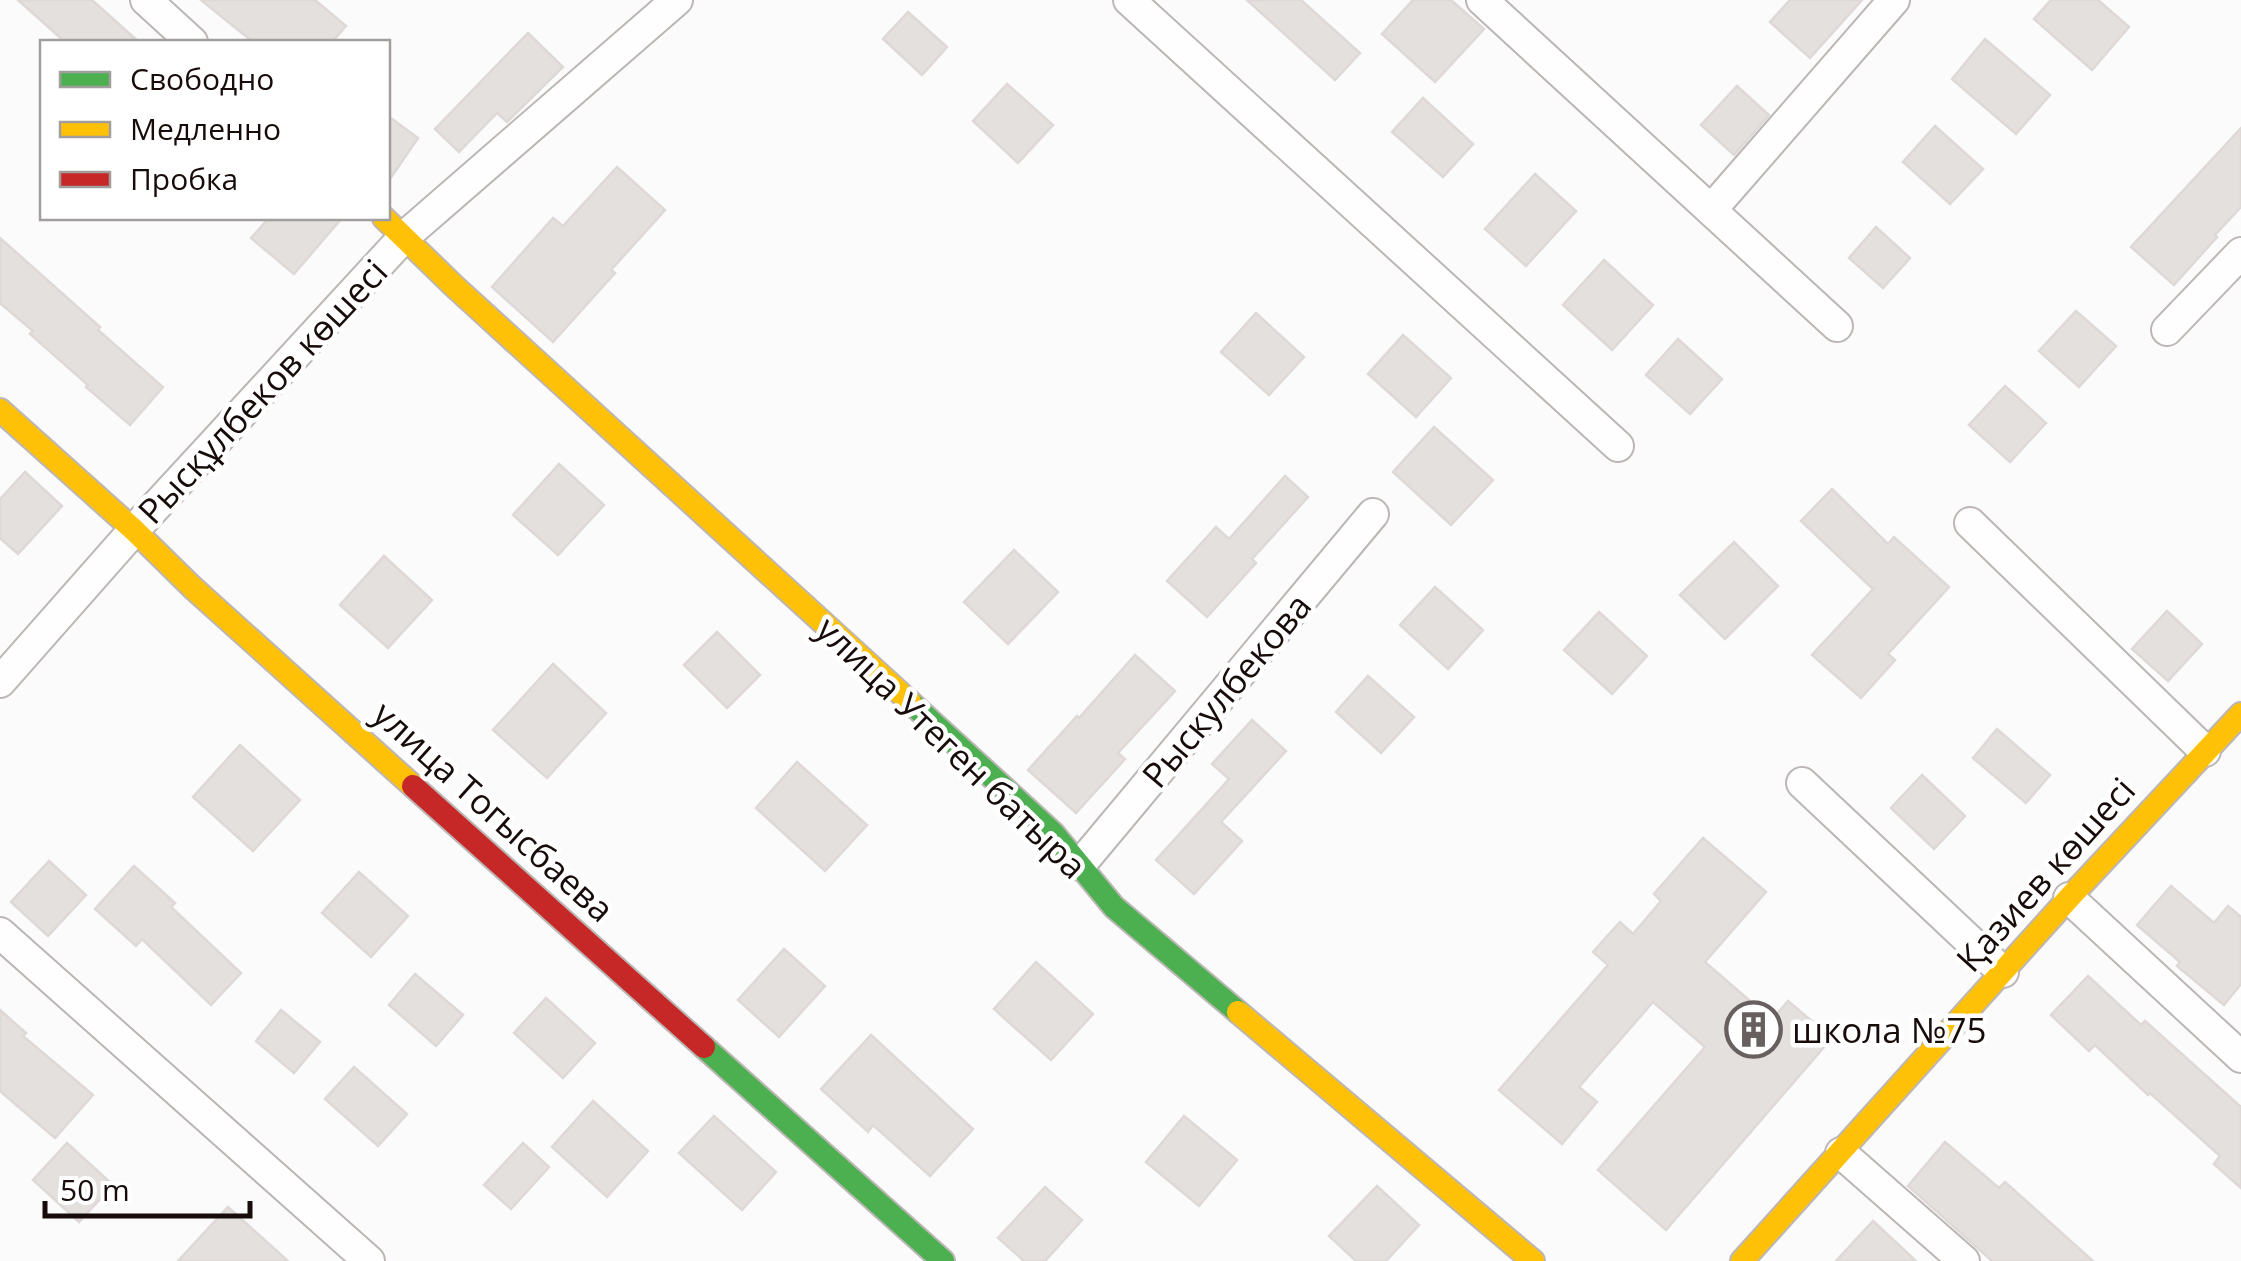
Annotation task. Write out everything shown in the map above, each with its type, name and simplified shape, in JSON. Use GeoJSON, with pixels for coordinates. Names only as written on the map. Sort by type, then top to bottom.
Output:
{"type":"FeatureCollection","features":[{"type":"Feature","properties":{"kind":"street"},"geometry":{"type":"LineString","coordinates":[[146,0],[190,40]]}},
{"type":"Feature","properties":{"kind":"street","name":"Рысқұлбеков көшесі"},"geometry":{"type":"LineString","coordinates":[[0,682],[394,227],[677,0]]}},
{"type":"Feature","properties":{"kind":"street"},"geometry":{"type":"LineString","coordinates":[[1129,0],[1618,446]]}},
{"type":"Feature","properties":{"kind":"street"},"geometry":{"type":"LineString","coordinates":[[1482,0],[1837,326]]}},
{"type":"Feature","properties":{"kind":"street"},"geometry":{"type":"LineString","coordinates":[[1711,210],[1894,0]]}},
{"type":"Feature","properties":{"kind":"street","name":"улица Утеген батыра"},"geometry":{"type":"LineString","coordinates":[[394,227],[1053,834],[1114,908],[1533,1261]]}},
{"type":"Feature","properties":{"kind":"street"},"geometry":{"type":"LineString","coordinates":[[2167,330],[2241,253]]}},
{"type":"Feature","properties":{"kind":"street","name":"улица Тогысбаева"},"geometry":{"type":"LineString","coordinates":[[0,410],[943,1261]]}},
{"type":"Feature","properties":{"kind":"street","name":"Рыскулбекова"},"geometry":{"type":"LineString","coordinates":[[1080,865],[1373,514]]}},
{"type":"Feature","properties":{"kind":"street"},"geometry":{"type":"LineString","coordinates":[[1970,524],[2205,751]]}},
{"type":"Feature","properties":{"kind":"street","name":"Қазиев көшесі"},"geometry":{"type":"LineString","coordinates":[[1742,1261],[2069,898],[2241,714]]}},
{"type":"Feature","properties":{"kind":"street"},"geometry":{"type":"LineString","coordinates":[[1802,783],[2003,972]]}},
{"type":"Feature","properties":{"kind":"street"},"geometry":{"type":"LineString","coordinates":[[2069,898],[2241,1057]]}},
{"type":"Feature","properties":{"kind":"street"},"geometry":{"type":"LineString","coordinates":[[0,932],[369,1261]]}},
{"type":"Feature","properties":{"kind":"street"},"geometry":{"type":"LineString","coordinates":[[1841,1153],[1964,1261]]}},
{"type":"Feature","properties":{"kind":"building"},"geometry":{"type":"Polygon","coordinates":[[[18,0],[92,0],[137,40],[63,40],[18,0]]]}},
{"type":"Feature","properties":{"kind":"building"},"geometry":{"type":"Polygon","coordinates":[[[201,0],[315,0],[346,26],[334,40],[251,40],[201,0]]]}},
{"type":"Feature","properties":{"kind":"building"},"geometry":{"type":"Polygon","coordinates":[[[1247,0],[1301,0],[1360,53],[1335,80],[1247,0]]]}},
{"type":"Feature","properties":{"kind":"building"},"geometry":{"type":"Polygon","coordinates":[[[1413,0],[1451,0],[1484,29],[1435,82],[1382,34],[1413,0]]]}},
{"type":"Feature","properties":{"kind":"building"},"geometry":{"type":"Polygon","coordinates":[[[1790,0],[1862,0],[1810,58],[1770,22],[1790,0]]]}},
{"type":"Feature","properties":{"kind":"building"},"geometry":{"type":"Polygon","coordinates":[[[2051,0],[2098,0],[2129,27],[2092,70],[2034,19],[2051,0]]]}},
{"type":"Feature","properties":{"kind":"building"},"geometry":{"type":"Polygon","coordinates":[[[908,12],[947,47],[922,75],[883,39],[908,12]]]}},
{"type":"Feature","properties":{"kind":"building"},"geometry":{"type":"Polygon","coordinates":[[[528,33],[563,67],[507,122],[497,113],[459,152],[435,129],[528,33]]]}},
{"type":"Feature","properties":{"kind":"building"},"geometry":{"type":"Polygon","coordinates":[[[1985,39],[2050,95],[2016,134],[1952,79],[1985,39]]]}},
{"type":"Feature","properties":{"kind":"building"},"geometry":{"type":"Polygon","coordinates":[[[1007,84],[1053,125],[1018,163],[973,121],[1007,84]]]}},
{"type":"Feature","properties":{"kind":"building"},"geometry":{"type":"Polygon","coordinates":[[[1737,86],[1769,115],[1734,155],[1701,125],[1737,86]]]}},
{"type":"Feature","properties":{"kind":"building"},"geometry":{"type":"Polygon","coordinates":[[[1423,98],[1473,144],[1443,177],[1392,132],[1423,98]]]}},
{"type":"Feature","properties":{"kind":"building"},"geometry":{"type":"Polygon","coordinates":[[[390,117],[418,138],[390,179],[390,117]]]}},
{"type":"Feature","properties":{"kind":"building"},"geometry":{"type":"Polygon","coordinates":[[[1935,126],[1983,169],[1950,204],[1903,162],[1935,126]]]}},
{"type":"Feature","properties":{"kind":"building"},"geometry":{"type":"Polygon","coordinates":[[[2241,128],[2241,207],[2174,285],[2131,247],[2241,128]]]}},
{"type":"Feature","properties":{"kind":"building"},"geometry":{"type":"Polygon","coordinates":[[[617,167],[665,210],[553,342],[492,287],[553,218],[563,226],[617,167]]]}},
{"type":"Feature","properties":{"kind":"building"},"geometry":{"type":"Polygon","coordinates":[[[1535,174],[1576,211],[1526,266],[1485,229],[1535,174]]]}},
{"type":"Feature","properties":{"kind":"building"},"geometry":{"type":"Polygon","coordinates":[[[267,220],[340,220],[294,274],[251,238],[267,220]]]}},
{"type":"Feature","properties":{"kind":"building"},"geometry":{"type":"Polygon","coordinates":[[[1876,227],[1910,258],[1883,288],[1849,258],[1876,227]]]}},
{"type":"Feature","properties":{"kind":"building"},"geometry":{"type":"Polygon","coordinates":[[[0,238],[163,387],[130,425],[0,303],[0,238]]]}},
{"type":"Feature","properties":{"kind":"building"},"geometry":{"type":"Polygon","coordinates":[[[1604,260],[1653,305],[1612,350],[1563,305],[1604,260]]]}},
{"type":"Feature","properties":{"kind":"building"},"geometry":{"type":"Polygon","coordinates":[[[2076,311],[2116,346],[2079,387],[2039,351],[2076,311]]]}},
{"type":"Feature","properties":{"kind":"building"},"geometry":{"type":"Polygon","coordinates":[[[1256,313],[1304,357],[1269,395],[1221,352],[1256,313]]]}},
{"type":"Feature","properties":{"kind":"building"},"geometry":{"type":"Polygon","coordinates":[[[1403,335],[1451,378],[1416,417],[1368,374],[1403,335]]]}},
{"type":"Feature","properties":{"kind":"building"},"geometry":{"type":"Polygon","coordinates":[[[1678,339],[1722,379],[1690,414],[1646,375],[1678,339]]]}},
{"type":"Feature","properties":{"kind":"building"},"geometry":{"type":"Polygon","coordinates":[[[2005,386],[2046,423],[2010,462],[1969,425],[2005,386]]]}},
{"type":"Feature","properties":{"kind":"building"},"geometry":{"type":"Polygon","coordinates":[[[1434,427],[1493,480],[1451,525],[1393,472],[1434,427]]]}},
{"type":"Feature","properties":{"kind":"building"},"geometry":{"type":"Polygon","coordinates":[[[559,464],[604,505],[558,555],[513,515],[559,464]]]}},
{"type":"Feature","properties":{"kind":"building"},"geometry":{"type":"Polygon","coordinates":[[[25,472],[62,506],[18,554],[0,538],[0,499],[25,472]]]}},
{"type":"Feature","properties":{"kind":"building"},"geometry":{"type":"Polygon","coordinates":[[[1285,476],[1308,497],[1207,617],[1167,581],[1216,527],[1229,539],[1285,476]]]}},
{"type":"Feature","properties":{"kind":"building"},"geometry":{"type":"Polygon","coordinates":[[[1832,489],[1888,544],[1894,537],[1949,587],[1888,654],[1895,660],[1861,698],[1812,655],[1873,589],[1801,521],[1832,489]]]}},
{"type":"Feature","properties":{"kind":"building"},"geometry":{"type":"Polygon","coordinates":[[[1734,542],[1778,586],[1725,639],[1680,595],[1734,542]]]}},
{"type":"Feature","properties":{"kind":"building"},"geometry":{"type":"Polygon","coordinates":[[[1014,550],[1058,592],[1008,644],[964,602],[1014,550]]]}},
{"type":"Feature","properties":{"kind":"building"},"geometry":{"type":"Polygon","coordinates":[[[384,556],[432,600],[388,648],[340,605],[384,556]]]}},
{"type":"Feature","properties":{"kind":"building"},"geometry":{"type":"Polygon","coordinates":[[[1435,587],[1483,630],[1448,669],[1400,625],[1435,587]]]}},
{"type":"Feature","properties":{"kind":"building"},"geometry":{"type":"Polygon","coordinates":[[[2167,611],[2202,644],[2168,681],[2132,649],[2167,611]]]}},
{"type":"Feature","properties":{"kind":"building"},"geometry":{"type":"Polygon","coordinates":[[[1599,612],[1647,656],[1612,694],[1564,650],[1599,612]]]}},
{"type":"Feature","properties":{"kind":"building"},"geometry":{"type":"Polygon","coordinates":[[[717,632],[760,675],[727,708],[684,665],[717,632]]]}},
{"type":"Feature","properties":{"kind":"building"},"geometry":{"type":"Polygon","coordinates":[[[1135,655],[1175,691],[1118,753],[1125,759],[1076,813],[1028,770],[1135,655]]]}},
{"type":"Feature","properties":{"kind":"building"},"geometry":{"type":"Polygon","coordinates":[[[553,664],[606,713],[547,778],[493,730],[553,664]]]}},
{"type":"Feature","properties":{"kind":"building"},"geometry":{"type":"Polygon","coordinates":[[[1368,676],[1414,717],[1381,753],[1336,712],[1368,676]]]}},
{"type":"Feature","properties":{"kind":"building"},"geometry":{"type":"Polygon","coordinates":[[[1252,720],[1286,751],[1221,822],[1242,841],[1194,894],[1156,860],[1229,779],[1212,764],[1252,720]]]}},
{"type":"Feature","properties":{"kind":"building"},"geometry":{"type":"Polygon","coordinates":[[[1997,729],[2050,775],[2026,803],[1973,758],[1997,729]]]}},
{"type":"Feature","properties":{"kind":"building"},"geometry":{"type":"Polygon","coordinates":[[[240,745],[300,800],[253,851],[193,797],[240,745]]]}},
{"type":"Feature","properties":{"kind":"building"},"geometry":{"type":"Polygon","coordinates":[[[797,762],[867,825],[825,871],[756,808],[797,762]]]}},
{"type":"Feature","properties":{"kind":"building"},"geometry":{"type":"Polygon","coordinates":[[[1922,775],[1965,816],[1934,849],[1891,808],[1922,775]]]}},
{"type":"Feature","properties":{"kind":"building","name":"школа №75"},"geometry":{"type":"Polygon","coordinates":[[[1703,838],[1766,892],[1705,962],[1772,1020],[1788,1001],[1832,1038],[1666,1230],[1598,1170],[1705,1047],[1653,1002],[1579,1087],[1597,1102],[1562,1144],[1499,1090],[1608,965],[1593,952],[1620,922],[1633,934],[1661,901],[1654,894],[1703,838]]]}},
{"type":"Feature","properties":{"kind":"building"},"geometry":{"type":"Polygon","coordinates":[[[49,861],[86,895],[48,936],[11,902],[49,861]]]}},
{"type":"Feature","properties":{"kind":"building"},"geometry":{"type":"Polygon","coordinates":[[[134,866],[241,973],[211,1005],[142,939],[136,946],[95,909],[134,866]]]}},
{"type":"Feature","properties":{"kind":"building"},"geometry":{"type":"Polygon","coordinates":[[[359,872],[408,916],[371,957],[322,913],[359,872]]]}},
{"type":"Feature","properties":{"kind":"building"},"geometry":{"type":"Polygon","coordinates":[[[2171,886],[2214,923],[2228,906],[2241,917],[2241,984],[2224,1005],[2177,966],[2180,962],[2137,925],[2171,886]]]}},
{"type":"Feature","properties":{"kind":"building"},"geometry":{"type":"Polygon","coordinates":[[[784,949],[825,986],[779,1037],[738,1000],[784,949]]]}},
{"type":"Feature","properties":{"kind":"building"},"geometry":{"type":"Polygon","coordinates":[[[1036,962],[1093,1014],[1051,1060],[994,1009],[1036,962]]]}},
{"type":"Feature","properties":{"kind":"building"},"geometry":{"type":"Polygon","coordinates":[[[415,974],[463,1015],[436,1046],[389,1005],[415,974]]]}},
{"type":"Feature","properties":{"kind":"building"},"geometry":{"type":"Polygon","coordinates":[[[2088,976],[2241,1107],[2241,1188],[2214,1164],[2220,1156],[2095,1045],[2089,1051],[2051,1015],[2088,976]]]}},
{"type":"Feature","properties":{"kind":"building"},"geometry":{"type":"Polygon","coordinates":[[[546,998],[595,1043],[563,1078],[514,1033],[546,998]]]}},
{"type":"Feature","properties":{"kind":"building"},"geometry":{"type":"Polygon","coordinates":[[[0,1010],[26,1033],[23,1036],[93,1095],[55,1138],[0,1091],[0,1010]]]}},
{"type":"Feature","properties":{"kind":"building"},"geometry":{"type":"Polygon","coordinates":[[[281,1010],[320,1042],[294,1073],[256,1041],[281,1010]]]}},
{"type":"Feature","properties":{"kind":"building"},"geometry":{"type":"Polygon","coordinates":[[[871,1035],[973,1129],[930,1176],[873,1125],[868,1132],[821,1089],[871,1035]]]}},
{"type":"Feature","properties":{"kind":"building"},"geometry":{"type":"Polygon","coordinates":[[[354,1067],[407,1114],[378,1146],[325,1099],[354,1067]]]}},
{"type":"Feature","properties":{"kind":"building"},"geometry":{"type":"Polygon","coordinates":[[[593,1101],[648,1151],[607,1197],[552,1147],[593,1101]]]}},
{"type":"Feature","properties":{"kind":"building"},"geometry":{"type":"Polygon","coordinates":[[[714,1116],[776,1172],[742,1210],[679,1153],[714,1116]]]}},
{"type":"Feature","properties":{"kind":"building"},"geometry":{"type":"Polygon","coordinates":[[[1184,1116],[1237,1160],[1199,1206],[1146,1162],[1184,1116]]]}},
{"type":"Feature","properties":{"kind":"building"},"geometry":{"type":"Polygon","coordinates":[[[1945,1142],[1999,1188],[2005,1182],[2093,1261],[1992,1261],[1908,1186],[1945,1142]]]}},
{"type":"Feature","properties":{"kind":"building"},"geometry":{"type":"Polygon","coordinates":[[[67,1143],[113,1185],[79,1222],[33,1180],[67,1143]]]}},
{"type":"Feature","properties":{"kind":"building"},"geometry":{"type":"Polygon","coordinates":[[[523,1143],[549,1167],[511,1209],[484,1185],[523,1143]]]}},
{"type":"Feature","properties":{"kind":"building"},"geometry":{"type":"Polygon","coordinates":[[[1377,1186],[1419,1225],[1386,1261],[1356,1261],[1329,1236],[1377,1186]]]}},
{"type":"Feature","properties":{"kind":"building"},"geometry":{"type":"Polygon","coordinates":[[[1045,1187],[1082,1220],[1045,1261],[1024,1261],[998,1238],[1045,1187]]]}},
{"type":"Feature","properties":{"kind":"building"},"geometry":{"type":"Polygon","coordinates":[[[228,1207],[288,1261],[178,1261],[228,1207]]]}},
{"type":"Feature","properties":{"kind":"building"},"geometry":{"type":"Polygon","coordinates":[[[1873,1221],[1916,1261],[1836,1261],[1873,1221]]]}},
{"type":"Feature","properties":{"kind":"traffic: fast"},"geometry":{"type":"LineString","coordinates":[[910,702],[1053,833],[1114,907],[1238,1012]]}},
{"type":"Feature","properties":{"kind":"traffic: fast"},"geometry":{"type":"LineString","coordinates":[[704,1047],[943,1261]]}},
{"type":"Feature","properties":{"kind":"traffic: slow"},"geometry":{"type":"LineString","coordinates":[[386,220],[910,702]]}},
{"type":"Feature","properties":{"kind":"traffic: slow"},"geometry":{"type":"LineString","coordinates":[[0,410],[413,786]]}},
{"type":"Feature","properties":{"kind":"traffic: slow"},"geometry":{"type":"LineString","coordinates":[[1742,1261],[2069,898],[2241,714]]}},
{"type":"Feature","properties":{"kind":"traffic: slow"},"geometry":{"type":"LineString","coordinates":[[1238,1012],[1533,1261]]}},
{"type":"Feature","properties":{"kind":"traffic: jam"},"geometry":{"type":"LineString","coordinates":[[413,786],[704,1047]]}},
{"type":"Feature","properties":{"kind":"place","name":"школа №75"},"geometry":{"type":"Point","coordinates":[1753,1029]}}]}
